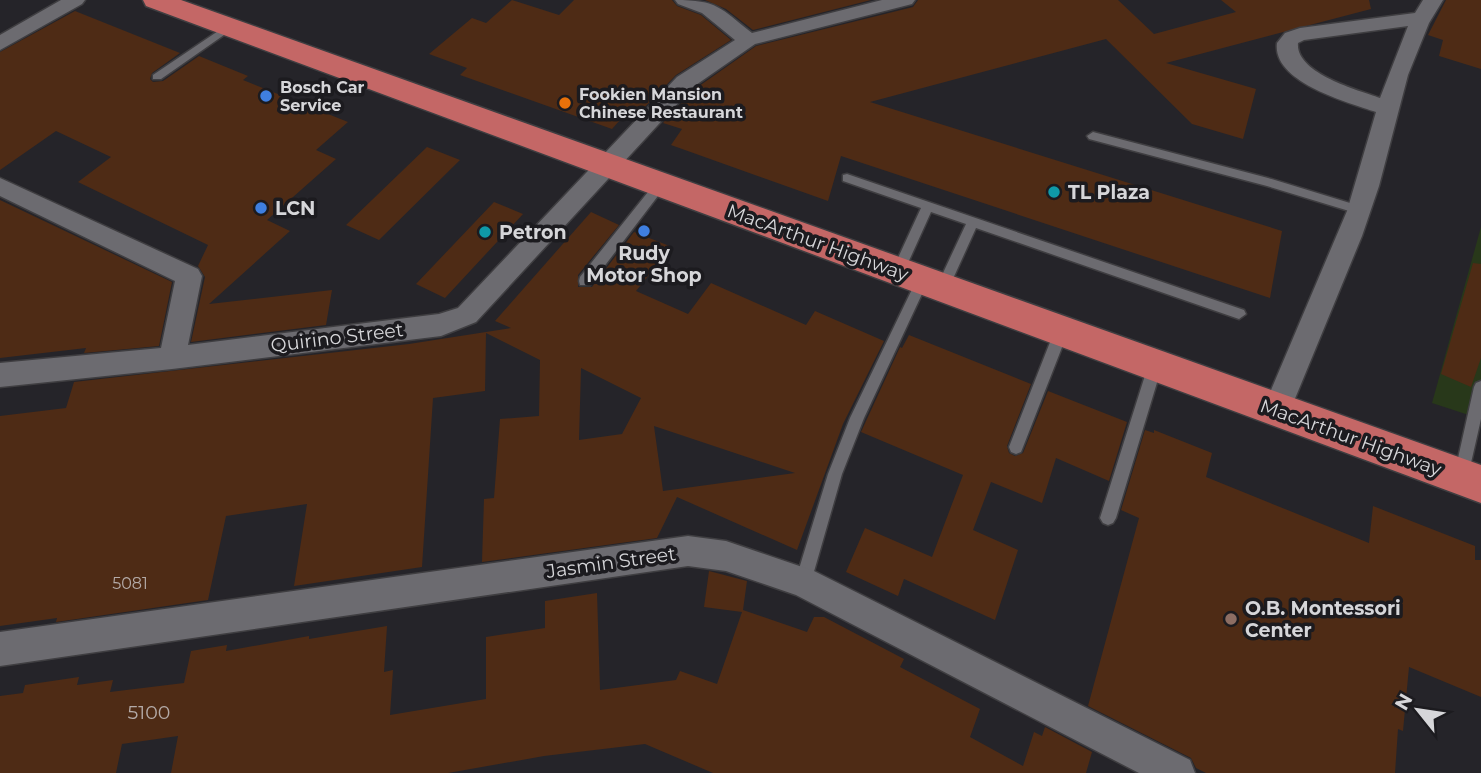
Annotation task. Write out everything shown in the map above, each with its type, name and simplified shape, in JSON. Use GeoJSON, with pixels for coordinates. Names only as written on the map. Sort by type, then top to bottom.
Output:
{"type":"FeatureCollection","features":[{"type":"Feature","properties":{"kind":"highway","name":"MacArthur Highway"},"geometry":{"type":"LineString","coordinates":[[156,0],[1471,481]]}},
{"type":"Feature","properties":{"kind":"street"},"geometry":{"type":"LineString","coordinates":[[0,44],[75,0]]}},
{"type":"Feature","properties":{"kind":"street"},"geometry":{"type":"LineString","coordinates":[[685,0],[709,9],[748,40]]}},
{"type":"Feature","properties":{"kind":"street","name":"Quirino Street"},"geometry":{"type":"LineString","coordinates":[[0,375],[172,358],[441,324],[467,315],[685,82],[748,40],[905,0]]}},
{"type":"Feature","properties":{"kind":"street"},"geometry":{"type":"LineString","coordinates":[[1387,108],[1333,89],[1316,80],[1289,59],[1287,43],[1300,34],[1426,9]]}},
{"type":"Feature","properties":{"kind":"street"},"geometry":{"type":"LineString","coordinates":[[1277,409],[1359,210],[1387,108],[1426,9]]}},
{"type":"Feature","properties":{"kind":"street"},"geometry":{"type":"LineString","coordinates":[[0,186],[189,276],[172,358]]}},
{"type":"Feature","properties":{"kind":"street","name":"Jasmin Street"},"geometry":{"type":"LineString","coordinates":[[0,649],[688,551],[726,556],[803,582],[1177,773]]}},
{"type":"Feature","properties":{"kind":"lane"},"geometry":{"type":"LineString","coordinates":[[157,77],[230,26]]}},
{"type":"Feature","properties":{"kind":"lane"},"geometry":{"type":"LineString","coordinates":[[1093,136],[1268,182],[1359,210]]}},
{"type":"Feature","properties":{"kind":"lane"},"geometry":{"type":"LineString","coordinates":[[848,178],[1238,314]]}},
{"type":"Feature","properties":{"kind":"lane"},"geometry":{"type":"LineString","coordinates":[[585,281],[660,185]]}},
{"type":"Feature","properties":{"kind":"lane"},"geometry":{"type":"LineString","coordinates":[[921,279],[928,206]]}},
{"type":"Feature","properties":{"kind":"lane"},"geometry":{"type":"LineString","coordinates":[[803,582],[835,474],[852,429],[921,279],[973,222]]}},
{"type":"Feature","properties":{"kind":"lane"},"geometry":{"type":"LineString","coordinates":[[1016,447],[1061,332]]}},
{"type":"Feature","properties":{"kind":"lane"},"geometry":{"type":"LineString","coordinates":[[1108,518],[1155,366]]}},
{"type":"Feature","properties":{"kind":"lane"},"geometry":{"type":"LineString","coordinates":[[1471,481],[1481,387]]}},
{"type":"Feature","properties":{"kind":"green space"},"geometry":{"type":"Polygon","coordinates":[[[1481,227],[1481,419],[1432,403],[1481,227]]]}},
{"type":"Feature","properties":{"kind":"building"},"geometry":{"type":"Polygon","coordinates":[[[512,0],[559,15],[574,0],[672,0],[677,6],[701,15],[731,40],[676,75],[638,114],[628,111],[612,129],[460,75],[467,68],[429,54],[472,18],[486,23],[512,0]]]}},
{"type":"Feature","properties":{"kind":"building"},"geometry":{"type":"Polygon","coordinates":[[[705,0],[871,0],[753,30],[726,9],[705,0]]]}},
{"type":"Feature","properties":{"kind":"building"},"geometry":{"type":"Polygon","coordinates":[[[918,0],[1118,0],[1154,34],[1236,12],[1221,0],[1369,0],[1371,9],[1166,63],[1256,89],[1243,139],[1192,124],[1106,39],[870,102],[1282,231],[1270,298],[841,156],[828,201],[671,145],[682,129],[663,123],[695,89],[756,46],[913,7],[918,0]]]}},
{"type":"Feature","properties":{"kind":"building"},"geometry":{"type":"Polygon","coordinates":[[[1446,0],[1481,0],[1481,69],[1439,56],[1443,40],[1428,35],[1446,0]]]}},
{"type":"Feature","properties":{"kind":"building"},"geometry":{"type":"Polygon","coordinates":[[[75,11],[180,53],[152,73],[150,79],[153,82],[163,81],[199,56],[248,76],[243,80],[348,122],[316,150],[336,159],[267,220],[290,231],[209,304],[332,290],[326,325],[191,342],[205,277],[198,266],[208,245],[78,182],[111,157],[56,131],[0,170],[0,52],[75,11]]]}},
{"type":"Feature","properties":{"kind":"building"},"geometry":{"type":"Polygon","coordinates":[[[427,147],[460,160],[379,240],[346,225],[427,147]]]}},
{"type":"Feature","properties":{"kind":"building"},"geometry":{"type":"Polygon","coordinates":[[[0,200],[172,282],[159,346],[84,353],[86,348],[0,358],[0,200]]]}},
{"type":"Feature","properties":{"kind":"building"},"geometry":{"type":"Polygon","coordinates":[[[494,202],[523,214],[445,298],[416,284],[494,202]]]}},
{"type":"Feature","properties":{"kind":"building"},"geometry":{"type":"Polygon","coordinates":[[[591,212],[619,225],[578,275],[578,287],[592,287],[634,232],[672,247],[636,291],[688,314],[711,283],[806,325],[815,311],[884,341],[843,424],[797,550],[677,497],[657,538],[482,562],[484,499],[494,498],[500,419],[539,416],[540,360],[486,333],[485,391],[433,398],[422,567],[294,586],[307,504],[226,516],[208,600],[56,622],[57,618],[0,626],[0,416],[66,408],[74,382],[409,344],[511,328],[495,321],[591,212]],[[581,368],[579,440],[622,434],[641,398],[581,368]],[[654,426],[663,491],[795,473],[654,426]]]}},
{"type":"Feature","properties":{"kind":"building"},"geometry":{"type":"Polygon","coordinates":[[[1473,263],[1481,264],[1481,358],[1471,387],[1441,374],[1473,263]]]}},
{"type":"Feature","properties":{"kind":"building"},"geometry":{"type":"Polygon","coordinates":[[[909,335],[1031,384],[1007,446],[1009,453],[1015,456],[1023,453],[1048,391],[1127,422],[1109,481],[1056,458],[1042,503],[991,482],[973,530],[1018,550],[995,620],[904,579],[898,596],[846,572],[865,528],[932,557],[963,475],[861,432],[900,347],[902,348],[909,335]]]}},
{"type":"Feature","properties":{"kind":"building"},"geometry":{"type":"Polygon","coordinates":[[[1145,430],[1154,433],[1154,430],[1212,453],[1206,477],[1369,543],[1373,506],[1475,546],[1475,560],[1481,560],[1481,697],[1409,667],[1403,731],[1398,729],[1395,773],[1206,773],[1196,768],[1191,758],[1088,706],[1139,518],[1121,510],[1145,430]]]}},
{"type":"Feature","properties":{"kind":"building"},"geometry":{"type":"Polygon","coordinates":[[[709,571],[747,581],[743,610],[807,632],[814,617],[824,617],[904,659],[900,667],[980,709],[970,737],[1023,766],[1034,732],[1042,736],[1045,727],[1092,752],[1086,773],[713,773],[645,744],[544,756],[448,773],[171,773],[178,736],[122,744],[116,773],[0,773],[0,696],[23,693],[25,685],[79,677],[77,685],[113,680],[110,692],[184,683],[191,651],[227,645],[226,651],[387,626],[384,672],[393,670],[390,715],[486,699],[486,637],[545,628],[545,601],[597,593],[600,690],[676,680],[680,671],[717,684],[742,612],[704,607],[709,571]]]}},
{"type":"Feature","properties":{"kind":"place","name":"Bosch Car Service"},"geometry":{"type":"Point","coordinates":[266,96]}},
{"type":"Feature","properties":{"kind":"place","name":"Fookien Mansion Chinese Restaurant"},"geometry":{"type":"Point","coordinates":[565,103]}},
{"type":"Feature","properties":{"kind":"place","name":"TL Plaza"},"geometry":{"type":"Point","coordinates":[1054,192]}},
{"type":"Feature","properties":{"kind":"place","name":"LCN"},"geometry":{"type":"Point","coordinates":[261,208]}},
{"type":"Feature","properties":{"kind":"place","name":"Rudy Motor Shop"},"geometry":{"type":"Point","coordinates":[644,231]}},
{"type":"Feature","properties":{"kind":"place","name":"Petron"},"geometry":{"type":"Point","coordinates":[485,232]}},
{"type":"Feature","properties":{"kind":"place","name":"O.B. Montessori Center"},"geometry":{"type":"Point","coordinates":[1231,619]}}]}
